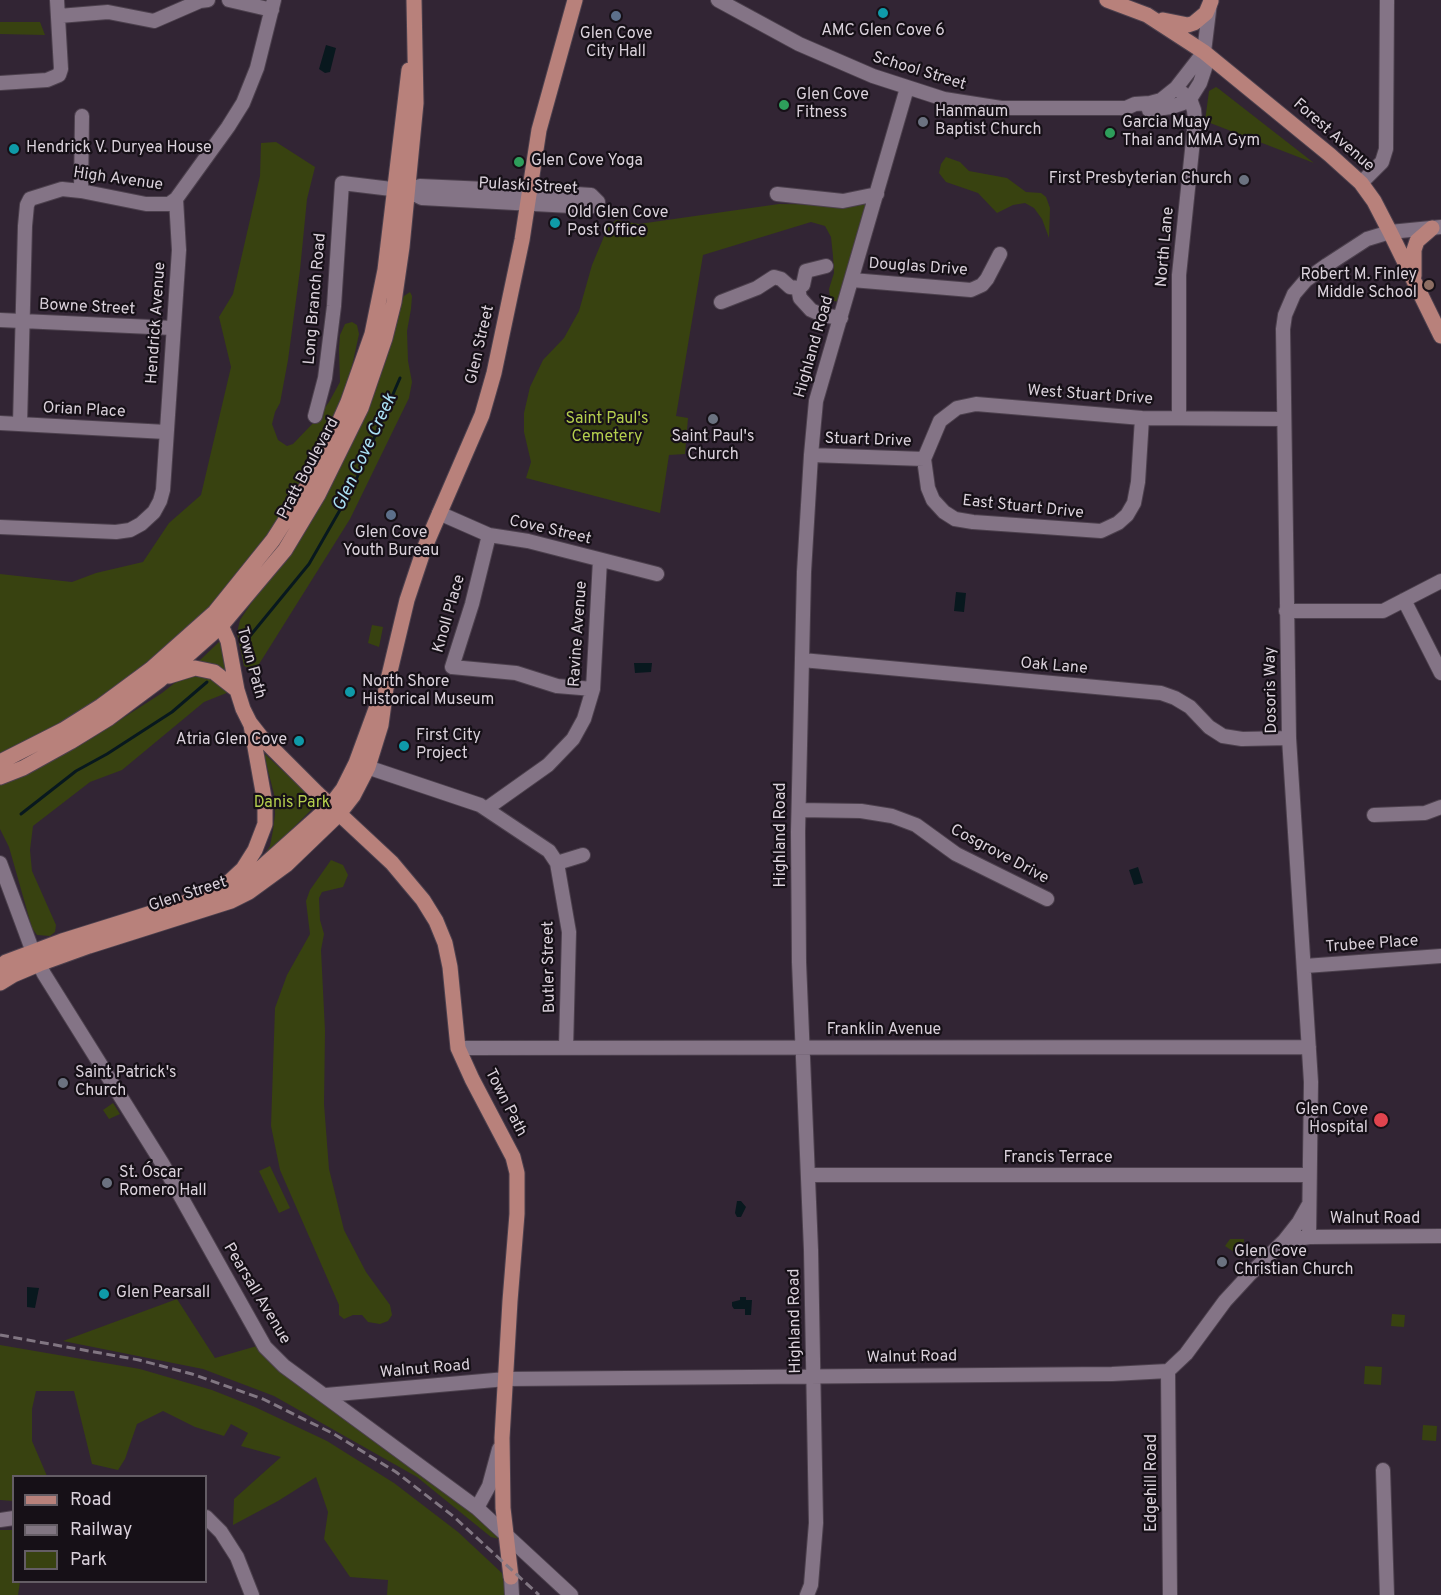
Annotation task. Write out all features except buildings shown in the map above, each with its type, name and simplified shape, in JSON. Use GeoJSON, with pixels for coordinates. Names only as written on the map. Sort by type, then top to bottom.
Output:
{"type":"FeatureCollection","features":[{"type":"Feature","properties":{"kind":"main road","name":"Pratt Boulevard"},"geometry":{"type":"LineString","coordinates":[[0,777],[23,768],[70,742],[109,718],[160,680],[218,619],[295,506],[329,445],[348,402],[372,334],[401,191],[405,99],[414,42],[414,0]]}},
{"type":"Feature","properties":{"kind":"main road","name":"Glen Street"},"geometry":{"type":"LineString","coordinates":[[182,910],[231,901],[335,810],[343,789],[362,765],[380,699],[387,687],[403,611],[424,549],[482,415],[495,373],[529,198],[541,119],[575,0]]}},
{"type":"Feature","properties":{"kind":"main road"},"geometry":{"type":"LineString","coordinates":[[1107,0],[1148,15],[1177,23],[1192,24],[1206,13],[1211,0]]}},
{"type":"Feature","properties":{"kind":"main road","name":"Forest Avenue"},"geometry":{"type":"LineString","coordinates":[[1148,15],[1204,52],[1330,154],[1361,183],[1374,201],[1441,336]]}},
{"type":"Feature","properties":{"kind":"main road"},"geometry":{"type":"LineString","coordinates":[[1413,279],[1414,250],[1418,241],[1436,228]]}},
{"type":"Feature","properties":{"kind":"main road","name":"Pratt Boulevard"},"geometry":{"type":"LineString","coordinates":[[0,762],[63,730],[101,706],[218,619]]}},
{"type":"Feature","properties":{"kind":"main road","name":"Town Path"},"geometry":{"type":"LineString","coordinates":[[218,619],[228,641],[237,690],[250,723],[265,803],[265,824],[255,850],[225,890]]}},
{"type":"Feature","properties":{"kind":"main road"},"geometry":{"type":"LineString","coordinates":[[160,680],[195,668],[214,672],[237,690]]}},
{"type":"Feature","properties":{"kind":"main road","name":"Town Path"},"geometry":{"type":"LineString","coordinates":[[250,723],[261,737],[335,810],[392,863],[423,900],[436,921],[445,943],[450,967],[458,1048],[513,1157],[517,1172],[517,1214],[502,1438],[503,1498],[511,1573]]}},
{"type":"Feature","properties":{"kind":"main road"},"geometry":{"type":"LineString","coordinates":[[255,850],[256,880]]}},
{"type":"Feature","properties":{"kind":"main road","name":"Glen Street"},"geometry":{"type":"LineString","coordinates":[[0,967],[36,958],[182,910],[225,890],[256,880]]}},
{"type":"Feature","properties":{"kind":"main road","name":"Glen Street"},"geometry":{"type":"LineString","coordinates":[[0,983],[36,958]]}},
{"type":"Feature","properties":{"kind":"street"},"geometry":{"type":"LineString","coordinates":[[0,83],[57,78],[61,69],[57,0]]}},
{"type":"Feature","properties":{"kind":"street"},"geometry":{"type":"LineString","coordinates":[[59,16],[108,12],[154,21],[200,1],[208,0]]}},
{"type":"Feature","properties":{"kind":"street"},"geometry":{"type":"LineString","coordinates":[[176,200],[243,103],[255,74],[273,5],[229,0]]}},
{"type":"Feature","properties":{"kind":"street","name":"School Street"},"geometry":{"type":"LineString","coordinates":[[718,0],[799,44],[873,76],[944,99],[1001,108],[1126,108],[1161,100],[1176,87],[1204,52]]}},
{"type":"Feature","properties":{"kind":"street"},"geometry":{"type":"LineString","coordinates":[[1176,87],[1190,99],[1200,83],[1205,68],[1204,52],[1211,0]]}},
{"type":"Feature","properties":{"kind":"street"},"geometry":{"type":"LineString","coordinates":[[1361,183],[1382,162],[1386,149],[1387,0]]}},
{"type":"Feature","properties":{"kind":"street","name":"Highland Road"},"geometry":{"type":"LineString","coordinates":[[811,1592],[816,1523],[808,1175],[799,966],[799,810],[804,572],[811,456],[816,401],[908,88]]}},
{"type":"Feature","properties":{"kind":"street","name":"School Street"},"geometry":{"type":"LineString","coordinates":[[1126,108],[1134,111],[1152,110],[1171,107],[1190,99]]}},
{"type":"Feature","properties":{"kind":"street","name":"North Lane"},"geometry":{"type":"LineString","coordinates":[[1179,418],[1179,275],[1195,121],[1190,99]]}},
{"type":"Feature","properties":{"kind":"street"},"geometry":{"type":"LineString","coordinates":[[81,190],[82,116]]}},
{"type":"Feature","properties":{"kind":"street","name":"Pulaski Street"},"geometry":{"type":"LineString","coordinates":[[342,183],[401,191],[420,186],[529,198]]}},
{"type":"Feature","properties":{"kind":"street","name":"Long Branch Road"},"geometry":{"type":"LineString","coordinates":[[315,416],[325,378],[334,306],[342,183]]}},
{"type":"Feature","properties":{"kind":"street","name":"High Avenue"},"geometry":{"type":"LineString","coordinates":[[20,424],[27,205],[30,199],[62,189],[81,190],[146,204],[169,204],[176,200]]}},
{"type":"Feature","properties":{"kind":"street"},"geometry":{"type":"LineString","coordinates":[[777,194],[843,201],[877,194]]}},
{"type":"Feature","properties":{"kind":"street","name":"Hendrick Avenue"},"geometry":{"type":"LineString","coordinates":[[0,527],[116,532],[130,530],[154,512],[163,490],[179,250],[176,200]]}},
{"type":"Feature","properties":{"kind":"street","name":"Dosoris Way"},"geometry":{"type":"LineString","coordinates":[[1309,1237],[1311,1082],[1289,738],[1283,329],[1285,315],[1294,294],[1306,280],[1327,265],[1367,239],[1390,232],[1436,228]]}},
{"type":"Feature","properties":{"kind":"street","name":"Douglas Drive"},"geometry":{"type":"LineString","coordinates":[[852,280],[972,290],[982,285],[987,279],[1000,254]]}},
{"type":"Feature","properties":{"kind":"street"},"geometry":{"type":"LineString","coordinates":[[721,302],[754,289],[774,277],[781,279],[790,287],[798,288],[803,285],[806,271],[826,266]]}},
{"type":"Feature","properties":{"kind":"street"},"geometry":{"type":"LineString","coordinates":[[798,288],[800,298],[811,310],[822,315],[841,318]]}},
{"type":"Feature","properties":{"kind":"street","name":"Bowne Street"},"geometry":{"type":"LineString","coordinates":[[0,320],[173,328]]}},
{"type":"Feature","properties":{"kind":"street","name":"West Stuart Drive"},"geometry":{"type":"LineString","coordinates":[[924,459],[940,421],[957,408],[976,404],[1143,418],[1283,419]]}},
{"type":"Feature","properties":{"kind":"street","name":"East Stuart Drive"},"geometry":{"type":"LineString","coordinates":[[924,459],[928,488],[933,500],[944,512],[955,519],[1101,531],[1118,523],[1134,503],[1143,418]]}},
{"type":"Feature","properties":{"kind":"street","name":"Orian Place"},"geometry":{"type":"LineString","coordinates":[[0,423],[166,432]]}},
{"type":"Feature","properties":{"kind":"street","name":"Stuart Drive"},"geometry":{"type":"LineString","coordinates":[[811,456],[924,459]]}},
{"type":"Feature","properties":{"kind":"street","name":"Cove Street"},"geometry":{"type":"LineString","coordinates":[[439,513],[489,535],[528,541],[657,574]]}},
{"type":"Feature","properties":{"kind":"street","name":"Knoll Place"},"geometry":{"type":"LineString","coordinates":[[489,535],[472,604],[452,667],[516,674],[557,686],[593,688]]}},
{"type":"Feature","properties":{"kind":"street","name":"Ravine Avenue"},"geometry":{"type":"LineString","coordinates":[[486,808],[548,765],[573,739],[584,719],[593,688],[600,560]]}},
{"type":"Feature","properties":{"kind":"street"},"geometry":{"type":"LineString","coordinates":[[1286,611],[1380,611],[1441,582]]}},
{"type":"Feature","properties":{"kind":"street"},"geometry":{"type":"LineString","coordinates":[[1404,600],[1441,674]]}},
{"type":"Feature","properties":{"kind":"street","name":"Oak Lane"},"geometry":{"type":"LineString","coordinates":[[802,660],[1161,693],[1190,707],[1209,727],[1223,736],[1242,739],[1289,738]]}},
{"type":"Feature","properties":{"kind":"street"},"geometry":{"type":"LineString","coordinates":[[362,765],[486,808],[544,846],[557,863],[584,855]]}},
{"type":"Feature","properties":{"kind":"street"},"geometry":{"type":"LineString","coordinates":[[1374,815],[1425,813],[1441,807]]}},
{"type":"Feature","properties":{"kind":"street","name":"Cosgrove Drive"},"geometry":{"type":"LineString","coordinates":[[799,810],[861,811],[892,816],[916,825],[956,854],[1047,899]]}},
{"type":"Feature","properties":{"kind":"street"},"geometry":{"type":"LineString","coordinates":[[0,863],[36,958]]}},
{"type":"Feature","properties":{"kind":"street","name":"Butler Street"},"geometry":{"type":"LineString","coordinates":[[557,863],[569,932],[566,1048]]}},
{"type":"Feature","properties":{"kind":"street","name":"Trubee Place"},"geometry":{"type":"LineString","coordinates":[[1305,966],[1441,956]]}},
{"type":"Feature","properties":{"kind":"street","name":"Pearsall Avenue"},"geometry":{"type":"LineString","coordinates":[[36,958],[162,1163],[264,1345],[284,1366],[477,1508],[571,1595]]}},
{"type":"Feature","properties":{"kind":"street","name":"Franklin Avenue"},"geometry":{"type":"LineString","coordinates":[[458,1048],[1309,1047]]}},
{"type":"Feature","properties":{"kind":"street","name":"Francis Terrace"},"geometry":{"type":"LineString","coordinates":[[808,1175],[1309,1175]]}},
{"type":"Feature","properties":{"kind":"street"},"geometry":{"type":"LineString","coordinates":[[1168,1371],[1186,1354],[1249,1275],[1284,1241],[1309,1204]]}},
{"type":"Feature","properties":{"kind":"street","name":"Walnut Road"},"geometry":{"type":"LineString","coordinates":[[1284,1241],[1309,1237],[1441,1236]]}},
{"type":"Feature","properties":{"kind":"street","name":"Walnut Road"},"geometry":{"type":"LineString","coordinates":[[326,1395],[506,1379],[1112,1374],[1168,1371]]}},
{"type":"Feature","properties":{"kind":"street","name":"Edgehill Road"},"geometry":{"type":"LineString","coordinates":[[1168,1371],[1170,1595]]}},
{"type":"Feature","properties":{"kind":"street"},"geometry":{"type":"LineString","coordinates":[[477,1508],[489,1486],[502,1438]]}},
{"type":"Feature","properties":{"kind":"street"},"geometry":{"type":"LineString","coordinates":[[1383,1470],[1387,1595]]}},
{"type":"Feature","properties":{"kind":"street"},"geometry":{"type":"LineString","coordinates":[[207,1518],[221,1532],[237,1557],[252,1595]]}},
{"type":"Feature","properties":{"kind":"street"},"geometry":{"type":"LineString","coordinates":[[512,1595],[511,1573],[515,1562],[523,1559],[530,1560],[541,1567]]}},
{"type":"Feature","properties":{"kind":"green space"},"geometry":{"type":"Polygon","coordinates":[[[0,22],[40,22],[45,35],[0,34],[0,22]]]}},
{"type":"Feature","properties":{"kind":"green space"},"geometry":{"type":"Polygon","coordinates":[[[1216,87],[1314,163],[1205,121],[1209,91],[1216,87]]]}},
{"type":"Feature","properties":{"kind":"green space"},"geometry":{"type":"Polygon","coordinates":[[[276,142],[315,167],[307,199],[288,360],[280,403],[272,424],[278,440],[287,446],[293,444],[316,420],[340,382],[340,335],[345,324],[352,322],[357,325],[359,334],[351,371],[312,470],[264,547],[187,633],[73,719],[0,757],[0,574],[72,582],[96,573],[143,562],[169,523],[201,495],[231,367],[219,317],[233,294],[260,176],[261,143],[276,142]]]}},
{"type":"Feature","properties":{"kind":"green space"},"geometry":{"type":"Polygon","coordinates":[[[946,157],[960,162],[969,171],[1007,178],[1026,192],[1041,193],[1046,197],[1050,208],[1049,238],[1042,219],[1034,208],[1025,203],[1013,205],[997,213],[978,193],[946,182],[939,173],[946,157]]]}},
{"type":"Feature","properties":{"kind":"green space","name":"Saint Paul's Cemetery"},"geometry":{"type":"Polygon","coordinates":[[[877,194],[839,302],[830,297],[829,289],[834,273],[833,256],[831,237],[825,226],[811,222],[703,255],[676,416],[688,418],[685,454],[669,455],[660,513],[526,478],[531,462],[524,432],[524,413],[530,387],[543,360],[564,338],[579,311],[592,265],[608,227],[616,220],[639,224],[779,204],[852,205],[877,194]]]}},
{"type":"Feature","properties":{"kind":"green space"},"geometry":{"type":"Polygon","coordinates":[[[410,292],[411,309],[407,331],[408,361],[412,382],[409,398],[350,519],[255,670],[244,666],[237,633],[240,620],[286,551],[399,304],[410,292]]]}},
{"type":"Feature","properties":{"kind":"green space"},"geometry":{"type":"Polygon","coordinates":[[[372,625],[383,627],[379,647],[368,643],[372,625]]]}},
{"type":"Feature","properties":{"kind":"green space"},"geometry":{"type":"Polygon","coordinates":[[[220,641],[229,674],[212,664],[199,661],[220,641]]]}},
{"type":"Feature","properties":{"kind":"green space"},"geometry":{"type":"Polygon","coordinates":[[[196,672],[209,675],[229,692],[204,702],[122,770],[90,782],[33,826],[30,850],[32,871],[56,925],[55,932],[50,936],[37,935],[32,928],[9,847],[0,829],[0,780],[92,738],[162,693],[181,678],[196,672]]]}},
{"type":"Feature","properties":{"kind":"green space","name":"Danis Park"},"geometry":{"type":"Polygon","coordinates":[[[265,754],[316,802],[314,807],[266,855],[270,846],[275,814],[274,794],[265,754]]]}},
{"type":"Feature","properties":{"kind":"green space"},"geometry":{"type":"Polygon","coordinates":[[[331,860],[343,865],[348,875],[343,887],[322,892],[319,898],[320,920],[324,934],[321,950],[325,1031],[324,1104],[329,1169],[344,1230],[366,1272],[390,1305],[392,1315],[388,1321],[380,1324],[368,1322],[362,1315],[353,1315],[344,1319],[339,1315],[339,1305],[280,1170],[271,1126],[275,1008],[287,975],[310,934],[306,901],[310,890],[331,860]]]}},
{"type":"Feature","properties":{"kind":"green space"},"geometry":{"type":"Polygon","coordinates":[[[113,1103],[120,1114],[109,1119],[103,1110],[113,1103]]]}},
{"type":"Feature","properties":{"kind":"green space"},"geometry":{"type":"Polygon","coordinates":[[[270,1166],[290,1208],[279,1213],[259,1171],[270,1166]]]}},
{"type":"Feature","properties":{"kind":"green space"},"geometry":{"type":"Polygon","coordinates":[[[1230,1239],[1244,1239],[1243,1252],[1234,1252],[1225,1246],[1230,1239]]]}},
{"type":"Feature","properties":{"kind":"green space"},"geometry":{"type":"Polygon","coordinates":[[[177,1299],[215,1358],[264,1344],[498,1534],[499,1539],[491,1537],[417,1477],[274,1396],[203,1369],[63,1341],[177,1299]]]}},
{"type":"Feature","properties":{"kind":"green space"},"geometry":{"type":"Polygon","coordinates":[[[1392,1314],[1405,1315],[1404,1327],[1391,1326],[1392,1314]]]}},
{"type":"Feature","properties":{"kind":"green space"},"geometry":{"type":"Polygon","coordinates":[[[0,1345],[140,1369],[212,1390],[255,1407],[327,1441],[394,1483],[458,1532],[504,1575],[506,1595],[387,1595],[388,1580],[350,1577],[324,1539],[328,1512],[316,1477],[233,1525],[234,1499],[281,1457],[241,1446],[248,1433],[231,1424],[224,1436],[195,1427],[163,1411],[137,1424],[125,1459],[118,1470],[92,1464],[74,1391],[36,1391],[32,1409],[32,1441],[47,1475],[12,1475],[12,1501],[0,1500],[0,1345]]]}},
{"type":"Feature","properties":{"kind":"green space"},"geometry":{"type":"Polygon","coordinates":[[[1365,1366],[1382,1367],[1381,1385],[1364,1384],[1365,1366]]]}},
{"type":"Feature","properties":{"kind":"green space"},"geometry":{"type":"Polygon","coordinates":[[[1423,1425],[1437,1426],[1436,1441],[1422,1440],[1423,1425]]]}},
{"type":"Feature","properties":{"kind":"green space"},"geometry":{"type":"Polygon","coordinates":[[[0,1530],[12,1530],[12,1583],[20,1583],[18,1595],[0,1595],[0,1530]]]}},
{"type":"Feature","properties":{"kind":"shaded area"},"geometry":{"type":"Polygon","coordinates":[[[326,45],[336,48],[330,72],[325,73],[319,69],[326,45]]]}},
{"type":"Feature","properties":{"kind":"shaded area"},"geometry":{"type":"Polygon","coordinates":[[[956,592],[966,593],[964,612],[954,611],[956,592]]]}},
{"type":"Feature","properties":{"kind":"shaded area"},"geometry":{"type":"Polygon","coordinates":[[[634,663],[652,663],[651,672],[635,673],[634,663]]]}},
{"type":"Feature","properties":{"kind":"shaded area"},"geometry":{"type":"Polygon","coordinates":[[[1138,867],[1143,883],[1134,885],[1129,870],[1138,867]]]}},
{"type":"Feature","properties":{"kind":"shaded area"},"geometry":{"type":"Polygon","coordinates":[[[737,1201],[741,1201],[746,1207],[741,1217],[737,1217],[735,1213],[737,1201]]]}},
{"type":"Feature","properties":{"kind":"shaded area"},"geometry":{"type":"Polygon","coordinates":[[[27,1287],[39,1288],[35,1308],[27,1307],[27,1287]]]}},
{"type":"Feature","properties":{"kind":"shaded area"},"geometry":{"type":"Polygon","coordinates":[[[740,1297],[752,1300],[751,1315],[745,1315],[745,1309],[734,1309],[732,1306],[732,1302],[740,1300],[740,1297]]]}},
{"type":"Feature","properties":{"kind":"waterway","name":"Glen Cove Creek"},"geometry":{"type":"LineString","coordinates":[[245,642],[309,564],[352,489],[400,378]]}},
{"type":"Feature","properties":{"kind":"waterway","name":"Glen Cove Creek"},"geometry":{"type":"LineString","coordinates":[[21,814],[76,771],[172,712],[207,682]]}},
{"type":"Feature","properties":{"kind":"railway"},"geometry":{"type":"LineString","coordinates":[[0,1335],[139,1360],[192,1374],[263,1399],[334,1434],[396,1472],[453,1516],[539,1595]]}},
{"type":"Feature","properties":{"kind":"place","name":"AMC Glen Cove 6"},"geometry":{"type":"Point","coordinates":[883,13]}},
{"type":"Feature","properties":{"kind":"place","name":"Glen Cove City Hall"},"geometry":{"type":"Point","coordinates":[616,16]}},
{"type":"Feature","properties":{"kind":"place","name":"Glen Cove Fitness"},"geometry":{"type":"Point","coordinates":[784,105]}},
{"type":"Feature","properties":{"kind":"place","name":"Hanmaum Baptist Church"},"geometry":{"type":"Point","coordinates":[923,122]}},
{"type":"Feature","properties":{"kind":"place","name":"Garcia Muay Thai and MMA Gym"},"geometry":{"type":"Point","coordinates":[1110,133]}},
{"type":"Feature","properties":{"kind":"place","name":"Hendrick V. Duryea House"},"geometry":{"type":"Point","coordinates":[14,149]}},
{"type":"Feature","properties":{"kind":"place","name":"Glen Cove Yoga"},"geometry":{"type":"Point","coordinates":[519,162]}},
{"type":"Feature","properties":{"kind":"place","name":"First Presbyterian Church"},"geometry":{"type":"Point","coordinates":[1244,180]}},
{"type":"Feature","properties":{"kind":"place","name":"Old Glen Cove Post Office"},"geometry":{"type":"Point","coordinates":[555,223]}},
{"type":"Feature","properties":{"kind":"place","name":"Robert M. Finley Middle School"},"geometry":{"type":"Point","coordinates":[1429,285]}},
{"type":"Feature","properties":{"kind":"place","name":"Saint Paul's Church"},"geometry":{"type":"Point","coordinates":[713,419]}},
{"type":"Feature","properties":{"kind":"place","name":"Glen Cove Youth Bureau"},"geometry":{"type":"Point","coordinates":[391,515]}},
{"type":"Feature","properties":{"kind":"place","name":"North Shore Historical Museum"},"geometry":{"type":"Point","coordinates":[350,692]}},
{"type":"Feature","properties":{"kind":"place","name":"Atria Glen Cove"},"geometry":{"type":"Point","coordinates":[299,741]}},
{"type":"Feature","properties":{"kind":"place","name":"First City Project"},"geometry":{"type":"Point","coordinates":[404,746]}},
{"type":"Feature","properties":{"kind":"place","name":"Saint Patrick's Church"},"geometry":{"type":"Point","coordinates":[63,1083]}},
{"type":"Feature","properties":{"kind":"place","name":"Glen Cove Hospital"},"geometry":{"type":"Point","coordinates":[1381,1120]}},
{"type":"Feature","properties":{"kind":"place","name":"St. Óscar Romero Hall"},"geometry":{"type":"Point","coordinates":[107,1183]}},
{"type":"Feature","properties":{"kind":"place","name":"Glen Cove Christian Church"},"geometry":{"type":"Point","coordinates":[1222,1262]}},
{"type":"Feature","properties":{"kind":"place","name":"Glen Pearsall"},"geometry":{"type":"Point","coordinates":[104,1294]}}]}
